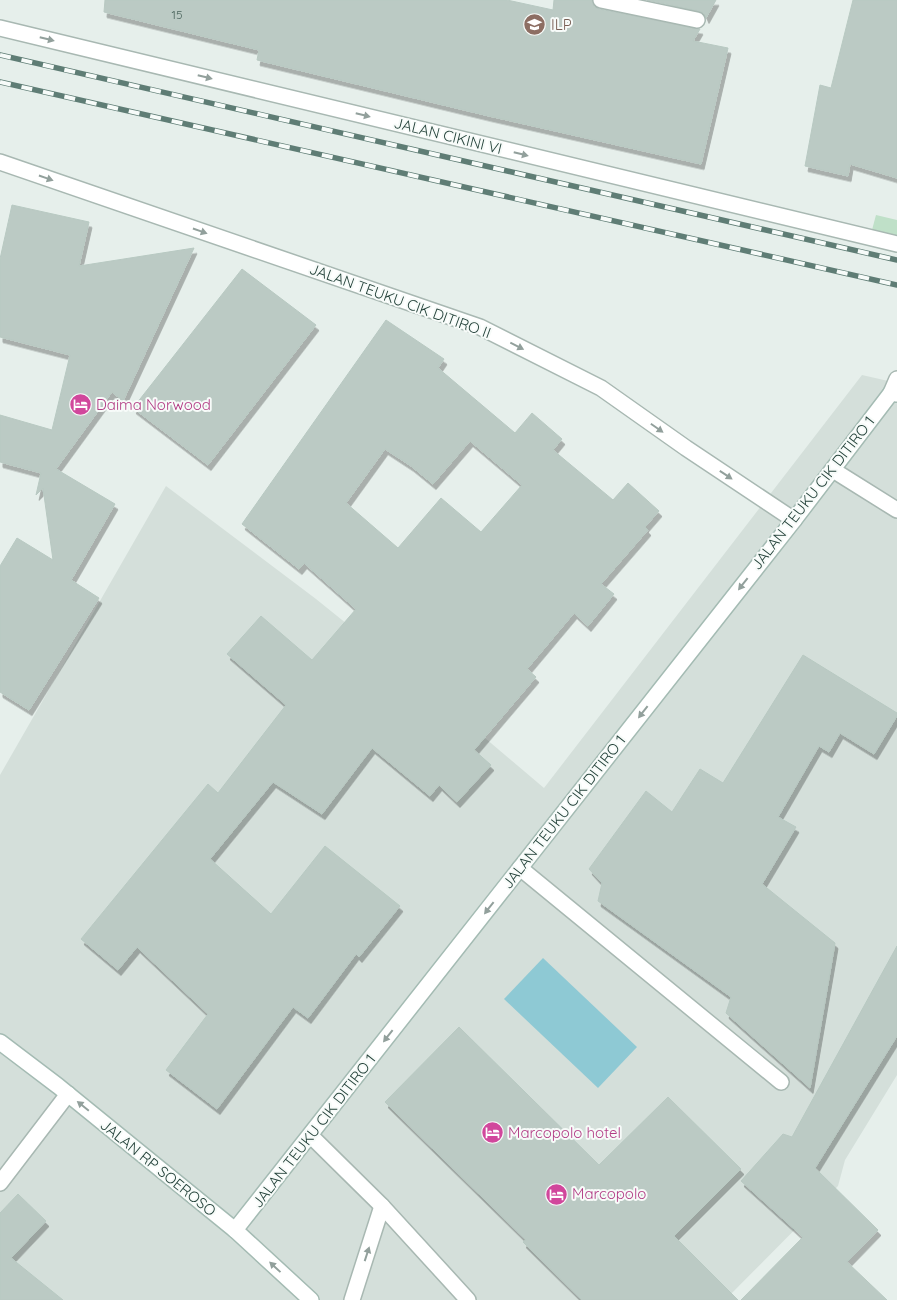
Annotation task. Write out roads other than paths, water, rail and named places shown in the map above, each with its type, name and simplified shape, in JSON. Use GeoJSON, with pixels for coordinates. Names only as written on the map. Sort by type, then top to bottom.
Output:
{"type":"FeatureCollection","features":[{"type":"Feature","properties":{"kind":"street"},"geometry":{"type":"LineString","coordinates":[[601,0],[697,20]]}},
{"type":"Feature","properties":{"kind":"street","name":"JALAN CIKINI VI"},"geometry":{"type":"LineString","coordinates":[[0,28],[897,244]]}},
{"type":"Feature","properties":{"kind":"street","name":"JALAN TEUKU CIK DITIRO II"},"geometry":{"type":"LineString","coordinates":[[0,162],[480,327],[601,388],[686,448],[794,520]]}},
{"type":"Feature","properties":{"kind":"street","name":"JALAN TEUKU CIK DITIRO 1"},"geometry":{"type":"LineString","coordinates":[[235,1230],[311,1136],[895,389]]}},
{"type":"Feature","properties":{"kind":"street"},"geometry":{"type":"LineString","coordinates":[[833,470],[897,510]]}},
{"type":"Feature","properties":{"kind":"street"},"geometry":{"type":"LineString","coordinates":[[520,868],[782,1082]]}},
{"type":"Feature","properties":{"kind":"street","name":"JALAN RP SOEROSO"},"geometry":{"type":"LineString","coordinates":[[0,1042],[68,1094],[235,1230],[311,1300]]}},
{"type":"Feature","properties":{"kind":"street"},"geometry":{"type":"LineString","coordinates":[[0,1183],[68,1094]]}},
{"type":"Feature","properties":{"kind":"street"},"geometry":{"type":"LineString","coordinates":[[311,1136],[382,1206],[468,1300]]}},
{"type":"Feature","properties":{"kind":"street"},"geometry":{"type":"LineString","coordinates":[[352,1300],[382,1206]]}},
{"type":"Feature","properties":{"kind":"water"},"geometry":{"type":"Polygon","coordinates":[[[543,958],[637,1047],[598,1088],[504,999],[543,958]]]}},
{"type":"Feature","properties":{"kind":"railway"},"geometry":{"type":"LineString","coordinates":[[0,55],[897,260]]}},
{"type":"Feature","properties":{"kind":"railway"},"geometry":{"type":"LineString","coordinates":[[0,82],[897,285]]}},
{"type":"Feature","properties":{"kind":"place","name":"ILP"},"geometry":{"type":"Point","coordinates":[535,25]}},
{"type":"Feature","properties":{"kind":"place","name":"Daima Norwood"},"geometry":{"type":"Point","coordinates":[80,405]}},
{"type":"Feature","properties":{"kind":"place","name":"Marcopolo hotel"},"geometry":{"type":"Point","coordinates":[492,1133]}},
{"type":"Feature","properties":{"kind":"place","name":"Marcopolo"},"geometry":{"type":"Point","coordinates":[556,1194]}}]}
